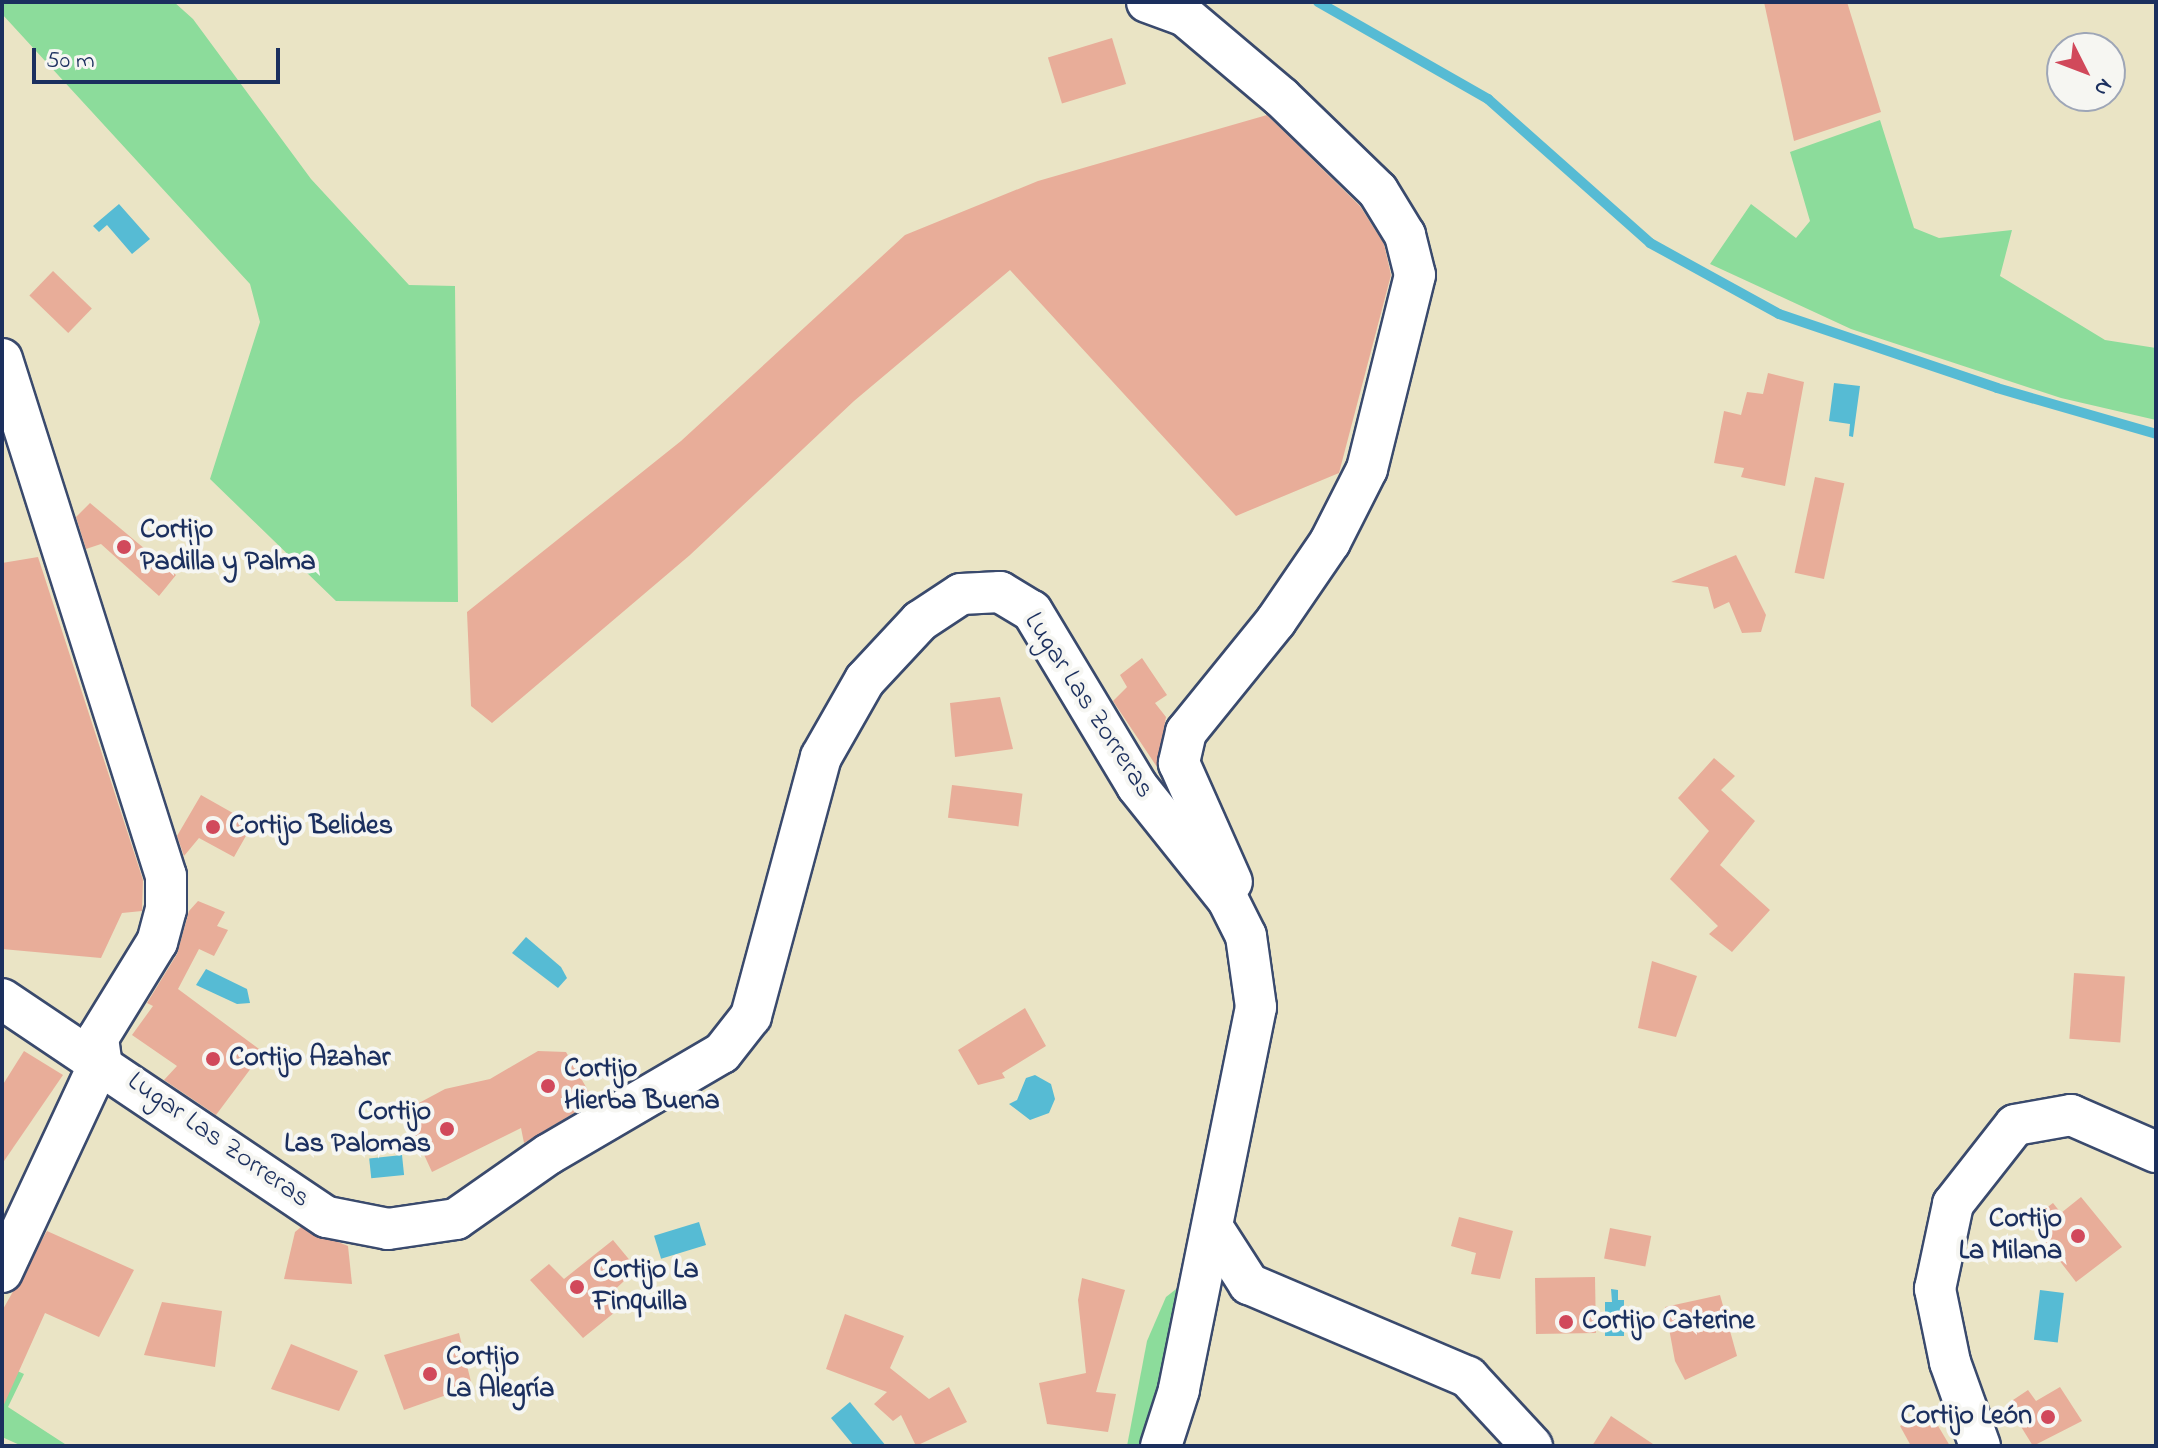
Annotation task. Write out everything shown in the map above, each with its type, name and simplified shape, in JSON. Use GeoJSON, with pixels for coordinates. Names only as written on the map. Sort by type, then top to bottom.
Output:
{"type":"FeatureCollection","features":[{"type":"Feature","properties":{"kind":"street","name":"Lugar Las Zorreras"},"geometry":{"type":"LineString","coordinates":[[1147,2],[1185,16],[1281,97],[1378,191],[1405,235],[1415,275],[1367,469],[1330,542],[1276,621],[1186,732],[1179,763],[1233,883],[1228,900]]}},
{"type":"Feature","properties":{"kind":"street"},"geometry":{"type":"LineString","coordinates":[[2,359],[166,876],[166,909],[157,942],[98,1038],[101,1060]]}},
{"type":"Feature","properties":{"kind":"street","name":"Lugar Las Zorreras"},"geometry":{"type":"LineString","coordinates":[[2,1272],[101,1060],[327,1217],[388,1229],[456,1219],[549,1154],[722,1053],[751,1016],[821,757],[865,680],[920,621],[961,594],[1000,592],[1032,611],[1137,786],[1228,900]]}},
{"type":"Feature","properties":{"kind":"street"},"geometry":{"type":"LineString","coordinates":[[1161,1446],[1179,1390],[1213,1228],[1226,1137],[1256,1007],[1246,936],[1228,900]]}},
{"type":"Feature","properties":{"kind":"street"},"geometry":{"type":"LineString","coordinates":[[2,999],[101,1060]]}},
{"type":"Feature","properties":{"kind":"street"},"geometry":{"type":"LineString","coordinates":[[1980,1446],[1950,1362],[1935,1289],[1953,1204],[2015,1125],[2071,1115],[2156,1152]]}},
{"type":"Feature","properties":{"kind":"street"},"geometry":{"type":"LineString","coordinates":[[1213,1228],[1249,1284],[1468,1377],[1532,1446]]}},
{"type":"Feature","properties":{"kind":"green space"},"geometry":{"type":"Polygon","coordinates":[[[2,2],[174,2],[193,19],[311,179],[409,285],[455,286],[458,602],[336,601],[210,479],[260,322],[250,284],[2,14],[2,2]]]}},
{"type":"Feature","properties":{"kind":"green space"},"geometry":{"type":"Polygon","coordinates":[[[1880,120],[1914,228],[1939,238],[2012,230],[2000,276],[2105,340],[2156,348],[2156,420],[2061,398],[1851,329],[1710,264],[1751,204],[1796,238],[1810,221],[1790,152],[1880,120]]]}},
{"type":"Feature","properties":{"kind":"green space"},"geometry":{"type":"Polygon","coordinates":[[[1185,1282],[1148,1446],[1127,1446],[1147,1341],[1166,1297],[1185,1282]]]}},
{"type":"Feature","properties":{"kind":"green space"},"geometry":{"type":"Polygon","coordinates":[[[2,1364],[24,1374],[8,1407],[68,1446],[22,1446],[2,1437],[2,1364]]]}},
{"type":"Feature","properties":{"kind":"water"},"geometry":{"type":"Polygon","coordinates":[[[119,204],[150,239],[132,254],[107,225],[99,232],[93,226],[119,204]]]}},
{"type":"Feature","properties":{"kind":"water"},"geometry":{"type":"Polygon","coordinates":[[[1834,383],[1860,386],[1853,437],[1849,436],[1850,424],[1829,421],[1834,383]]]}},
{"type":"Feature","properties":{"kind":"water"},"geometry":{"type":"Polygon","coordinates":[[[526,937],[561,967],[567,978],[558,988],[512,953],[526,937]]]}},
{"type":"Feature","properties":{"kind":"water"},"geometry":{"type":"Polygon","coordinates":[[[206,969],[247,989],[250,1003],[237,1004],[196,985],[206,969]]]}},
{"type":"Feature","properties":{"kind":"water"},"geometry":{"type":"Polygon","coordinates":[[[1035,1075],[1051,1084],[1055,1099],[1049,1113],[1030,1120],[1009,1104],[1017,1100],[1026,1078],[1035,1075]]]}},
{"type":"Feature","properties":{"kind":"water"},"geometry":{"type":"Polygon","coordinates":[[[402,1155],[404,1175],[371,1178],[369,1158],[402,1155]]]}},
{"type":"Feature","properties":{"kind":"water"},"geometry":{"type":"Polygon","coordinates":[[[699,1222],[706,1245],[661,1259],[654,1236],[699,1222]]]}},
{"type":"Feature","properties":{"kind":"water"},"geometry":{"type":"Polygon","coordinates":[[[1611,1289],[1618,1290],[1618,1300],[1624,1300],[1624,1336],[1605,1336],[1605,1302],[1612,1302],[1611,1289]]]}},
{"type":"Feature","properties":{"kind":"water"},"geometry":{"type":"Polygon","coordinates":[[[2040,1290],[2064,1293],[2058,1343],[2034,1340],[2040,1290]]]}},
{"type":"Feature","properties":{"kind":"water"},"geometry":{"type":"Polygon","coordinates":[[[850,1402],[886,1446],[854,1446],[831,1418],[850,1402]]]}},
{"type":"Feature","properties":{"kind":"building"},"geometry":{"type":"Polygon","coordinates":[[[1764,2],[1847,2],[1881,112],[1794,141],[1764,2]]]}},
{"type":"Feature","properties":{"kind":"building"},"geometry":{"type":"Polygon","coordinates":[[[1112,38],[1126,84],[1062,103],[1048,58],[1112,38]]]}},
{"type":"Feature","properties":{"kind":"building"},"geometry":{"type":"Polygon","coordinates":[[[1267,115],[1360,206],[1384,244],[1391,275],[1339,473],[1236,516],[1010,270],[854,401],[690,555],[492,723],[471,706],[467,612],[681,441],[905,235],[1038,181],[1267,115]]]}},
{"type":"Feature","properties":{"kind":"building"},"geometry":{"type":"Polygon","coordinates":[[[53,271],[92,309],[68,333],[29,295],[53,271]]]}},
{"type":"Feature","properties":{"kind":"building"},"geometry":{"type":"Polygon","coordinates":[[[1768,373],[1804,382],[1785,486],[1741,477],[1744,468],[1714,463],[1724,411],[1741,415],[1747,392],[1763,394],[1768,373]]]}},
{"type":"Feature","properties":{"kind":"building"},"geometry":{"type":"Polygon","coordinates":[[[1815,477],[1844,483],[1824,579],[1795,573],[1815,477]]]}},
{"type":"Feature","properties":{"kind":"building","name":"Cortijo Padilla y Palma"},"geometry":{"type":"Polygon","coordinates":[[[90,503],[176,575],[159,596],[101,544],[86,549],[76,517],[90,503]]]}},
{"type":"Feature","properties":{"kind":"building"},"geometry":{"type":"Polygon","coordinates":[[[1736,555],[1766,615],[1761,632],[1742,633],[1729,602],[1714,609],[1708,587],[1671,582],[1736,555]]]}},
{"type":"Feature","properties":{"kind":"building"},"geometry":{"type":"Polygon","coordinates":[[[38,557],[143,880],[142,911],[122,913],[101,958],[2,949],[2,563],[38,557]]]}},
{"type":"Feature","properties":{"kind":"building"},"geometry":{"type":"Polygon","coordinates":[[[1142,658],[1167,695],[1155,703],[1166,717],[1157,767],[1113,701],[1127,687],[1120,675],[1142,658]]]}},
{"type":"Feature","properties":{"kind":"building"},"geometry":{"type":"Polygon","coordinates":[[[1000,697],[1013,749],[955,757],[950,703],[1000,697]]]}},
{"type":"Feature","properties":{"kind":"building"},"geometry":{"type":"Polygon","coordinates":[[[1714,758],[1735,776],[1721,790],[1755,821],[1720,865],[1770,910],[1732,952],[1709,934],[1718,926],[1670,879],[1709,831],[1678,798],[1714,758]]]}},
{"type":"Feature","properties":{"kind":"building"},"geometry":{"type":"Polygon","coordinates":[[[952,785],[1022,794],[1018,826],[948,818],[952,785]]]}},
{"type":"Feature","properties":{"kind":"building","name":"Cortijo Belides"},"geometry":{"type":"Polygon","coordinates":[[[201,795],[247,821],[247,834],[234,857],[199,838],[184,856],[177,836],[201,795]]]}},
{"type":"Feature","properties":{"kind":"building","name":"Cortijo Azahar"},"geometry":{"type":"Polygon","coordinates":[[[198,901],[225,912],[217,926],[228,930],[214,956],[199,949],[178,989],[263,1052],[216,1115],[164,1080],[177,1066],[132,1035],[153,1006],[147,1003],[177,954],[189,911],[198,901]]]}},
{"type":"Feature","properties":{"kind":"building"},"geometry":{"type":"Polygon","coordinates":[[[1652,961],[1697,976],[1676,1037],[1638,1028],[1652,961]]]}},
{"type":"Feature","properties":{"kind":"building"},"geometry":{"type":"Polygon","coordinates":[[[2074,973],[2125,977],[2120,1042],[2069,1039],[2074,973]]]}},
{"type":"Feature","properties":{"kind":"building"},"geometry":{"type":"Polygon","coordinates":[[[1025,1008],[1046,1046],[1002,1073],[1005,1078],[978,1085],[958,1050],[1025,1008]]]}},
{"type":"Feature","properties":{"kind":"building"},"geometry":{"type":"Polygon","coordinates":[[[24,1051],[63,1075],[2,1164],[2,1086],[24,1051]]]}},
{"type":"Feature","properties":{"kind":"building"},"geometry":{"type":"Polygon","coordinates":[[[538,1051],[566,1052],[594,1101],[524,1143],[521,1128],[432,1172],[404,1111],[445,1089],[490,1079],[538,1051]]]}},
{"type":"Feature","properties":{"kind":"building","name":"Cortijo La Milana"},"geometry":{"type":"Polygon","coordinates":[[[2081,1197],[2122,1247],[2076,1282],[2029,1221],[2053,1203],[2061,1213],[2081,1197]]]}},
{"type":"Feature","properties":{"kind":"building"},"geometry":{"type":"Polygon","coordinates":[[[1459,1217],[1513,1231],[1500,1279],[1471,1274],[1476,1253],[1451,1246],[1459,1217]]]}},
{"type":"Feature","properties":{"kind":"building"},"geometry":{"type":"Polygon","coordinates":[[[301,1227],[348,1246],[352,1284],[284,1279],[295,1232],[301,1227]]]}},
{"type":"Feature","properties":{"kind":"building"},"geometry":{"type":"Polygon","coordinates":[[[1610,1228],[1651,1236],[1645,1266],[1604,1258],[1610,1228]]]}},
{"type":"Feature","properties":{"kind":"building"},"geometry":{"type":"Polygon","coordinates":[[[47,1231],[134,1270],[99,1337],[45,1313],[2,1409],[2,1311],[47,1231]]]}},
{"type":"Feature","properties":{"kind":"building","name":"Cortijo La Finquilla"},"geometry":{"type":"Polygon","coordinates":[[[613,1240],[637,1269],[609,1295],[620,1308],[583,1338],[530,1280],[549,1264],[564,1279],[613,1240]]]}},
{"type":"Feature","properties":{"kind":"building","name":"Cortijo Caterine"},"geometry":{"type":"Polygon","coordinates":[[[1595,1277],[1596,1333],[1536,1334],[1535,1278],[1595,1277]]]}},
{"type":"Feature","properties":{"kind":"building"},"geometry":{"type":"Polygon","coordinates":[[[1082,1278],[1125,1290],[1096,1392],[1116,1394],[1108,1432],[1047,1424],[1039,1383],[1086,1373],[1078,1300],[1082,1278]]]}},
{"type":"Feature","properties":{"kind":"building"},"geometry":{"type":"Polygon","coordinates":[[[1720,1295],[1737,1356],[1685,1380],[1675,1361],[1665,1307],[1720,1295]]]}},
{"type":"Feature","properties":{"kind":"building"},"geometry":{"type":"Polygon","coordinates":[[[162,1302],[222,1311],[215,1367],[144,1355],[162,1302]]]}},
{"type":"Feature","properties":{"kind":"building"},"geometry":{"type":"Polygon","coordinates":[[[845,1314],[904,1336],[890,1368],[929,1399],[949,1387],[967,1422],[916,1446],[901,1415],[893,1421],[874,1404],[887,1392],[826,1369],[845,1314]]]}},
{"type":"Feature","properties":{"kind":"building","name":"Cortijo La Alegría"},"geometry":{"type":"Polygon","coordinates":[[[459,1333],[472,1386],[404,1410],[384,1355],[459,1333]]]}},
{"type":"Feature","properties":{"kind":"building"},"geometry":{"type":"Polygon","coordinates":[[[291,1344],[358,1371],[339,1411],[271,1389],[291,1344]]]}},
{"type":"Feature","properties":{"kind":"building","name":"Cortijo León"},"geometry":{"type":"Polygon","coordinates":[[[2060,1387],[2082,1421],[2033,1446],[2007,1404],[2028,1390],[2036,1401],[2060,1387]]]}},
{"type":"Feature","properties":{"kind":"building"},"geometry":{"type":"Polygon","coordinates":[[[1928,1409],[1950,1446],[1911,1446],[1900,1426],[1928,1409]]]}},
{"type":"Feature","properties":{"kind":"building"},"geometry":{"type":"Polygon","coordinates":[[[1611,1416],[1656,1446],[1592,1446],[1611,1416]]]}},
{"type":"Feature","properties":{"kind":"waterway"},"geometry":{"type":"LineString","coordinates":[[1318,2],[1488,99],[1650,243],[1779,314],[1997,388],[2156,434]]}},
{"type":"Feature","properties":{"kind":"place","name":"Cortijo Padilla y Palma"},"geometry":{"type":"Point","coordinates":[124,547]}},
{"type":"Feature","properties":{"kind":"place","name":"Cortijo Belides"},"geometry":{"type":"Point","coordinates":[213,827]}},
{"type":"Feature","properties":{"kind":"place","name":"Cortijo Azahar"},"geometry":{"type":"Point","coordinates":[213,1059]}},
{"type":"Feature","properties":{"kind":"place","name":"Cortijo Hierba Buena"},"geometry":{"type":"Point","coordinates":[548,1086]}},
{"type":"Feature","properties":{"kind":"place","name":"Cortijo Las Palomas"},"geometry":{"type":"Point","coordinates":[447,1129]}},
{"type":"Feature","properties":{"kind":"place","name":"Cortijo La Milana"},"geometry":{"type":"Point","coordinates":[2078,1236]}},
{"type":"Feature","properties":{"kind":"place","name":"Cortijo La Finquilla"},"geometry":{"type":"Point","coordinates":[577,1287]}},
{"type":"Feature","properties":{"kind":"place","name":"Cortijo Caterine"},"geometry":{"type":"Point","coordinates":[1566,1322]}},
{"type":"Feature","properties":{"kind":"place","name":"Cortijo La Alegría"},"geometry":{"type":"Point","coordinates":[430,1374]}},
{"type":"Feature","properties":{"kind":"place","name":"Cortijo León"},"geometry":{"type":"Point","coordinates":[2048,1417]}}]}
